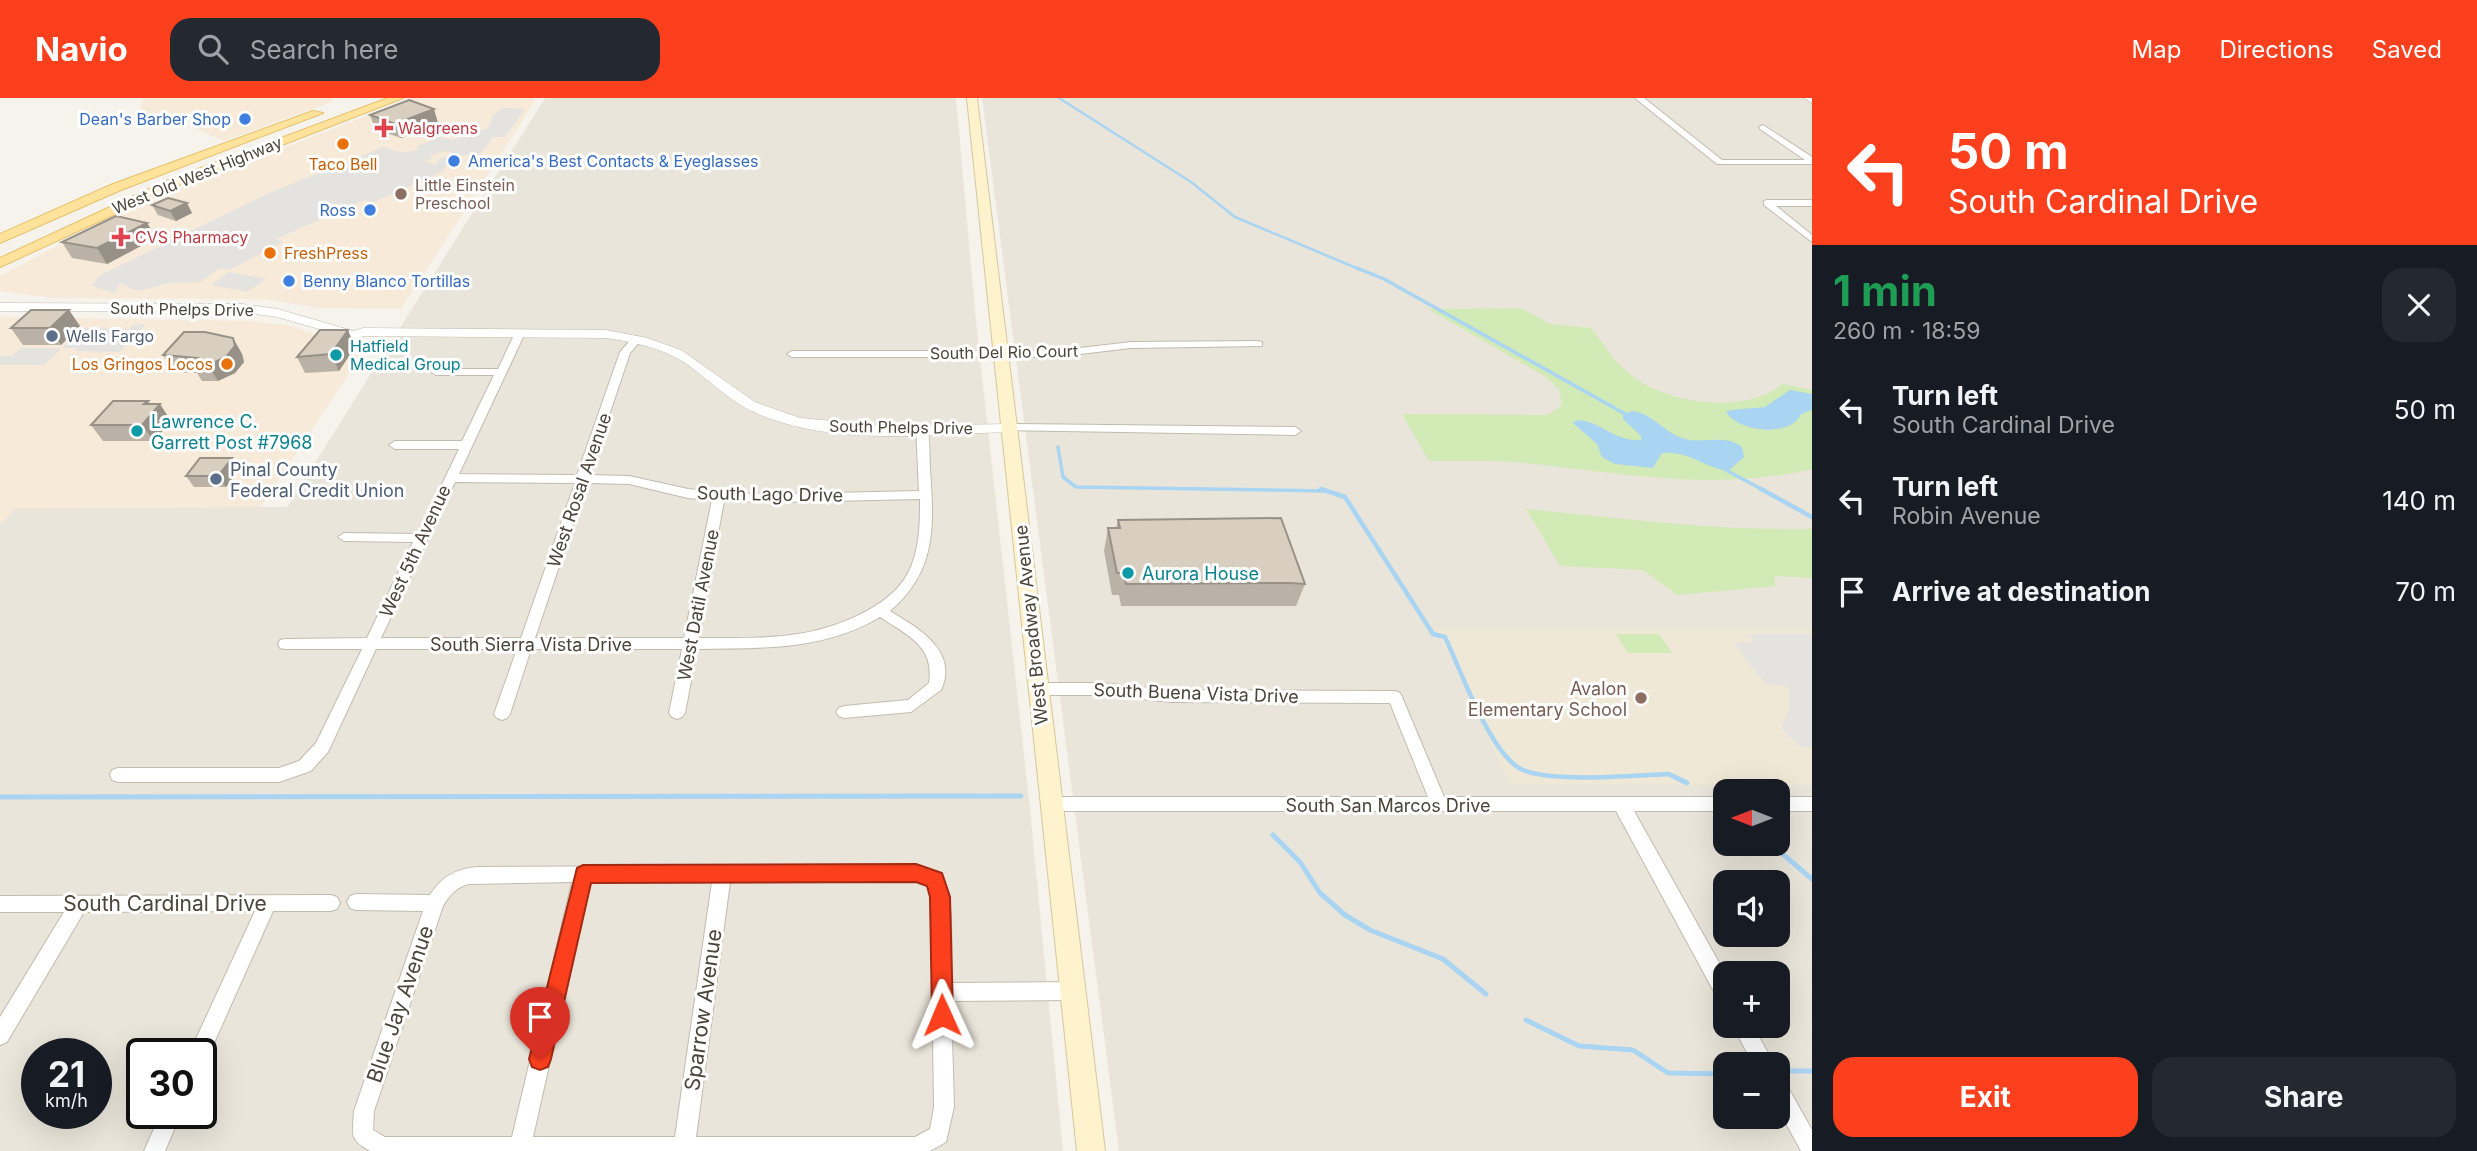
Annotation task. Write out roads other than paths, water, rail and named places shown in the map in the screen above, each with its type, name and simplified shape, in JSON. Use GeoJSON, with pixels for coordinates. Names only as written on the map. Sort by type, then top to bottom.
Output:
{"type":"FeatureCollection","features":[{"type":"Feature","properties":{"kind":"main road","name":"West Old West Highway"},"geometry":{"type":"LineString","coordinates":[[0,262],[100,214],[211,168],[398,98]]}},
{"type":"Feature","properties":{"kind":"main road","name":"West Broadway Avenue"},"geometry":{"type":"LineString","coordinates":[[972,98],[1091,1151]]}},
{"type":"Feature","properties":{"kind":"main road","name":"West Old West Highway"},"geometry":{"type":"LineString","coordinates":[[0,242],[98,195],[335,107]]}},
{"type":"Feature","properties":{"kind":"main road"},"geometry":{"type":"LineString","coordinates":[[189,160],[211,168]]}},
{"type":"Feature","properties":{"kind":"street"},"geometry":{"type":"LineString","coordinates":[[1639,98],[1720,162],[1812,162]]}},
{"type":"Feature","properties":{"kind":"street"},"geometry":{"type":"LineString","coordinates":[[1763,127],[1812,162]]}},
{"type":"Feature","properties":{"kind":"street"},"geometry":{"type":"LineString","coordinates":[[1812,203],[1767,203],[1812,239]]}},
{"type":"Feature","properties":{"kind":"street","name":"South Phelps Drive"},"geometry":{"type":"LineString","coordinates":[[0,300],[32,306]]}},
{"type":"Feature","properties":{"kind":"street","name":"South Phelps Drive"},"geometry":{"type":"LineString","coordinates":[[0,307],[242,308],[278,313],[344,334],[587,333],[637,339],[674,351],[697,365],[732,396],[772,415],[838,427],[1295,431]]}},
{"type":"Feature","properties":{"kind":"street","name":"West 5th Avenue"},"geometry":{"type":"LineString","coordinates":[[118,775],[279,775],[305,766],[322,747],[520,333]]}},
{"type":"Feature","properties":{"kind":"street","name":"West Rosal Avenue"},"geometry":{"type":"LineString","coordinates":[[502,714],[625,352],[637,339]]}},
{"type":"Feature","properties":{"kind":"street","name":"South Del Rio Court"},"geometry":{"type":"LineString","coordinates":[[792,355],[1001,355],[1063,353],[1131,345],[1258,344]]}},
{"type":"Feature","properties":{"kind":"street"},"geometry":{"type":"LineString","coordinates":[[436,372],[501,372]]}},
{"type":"Feature","properties":{"kind":"street","name":"South Sierra Vista Drive"},"geometry":{"type":"LineString","coordinates":[[285,644],[781,643],[838,632],[879,610],[898,596],[920,560],[924,495],[922,428]]}},
{"type":"Feature","properties":{"kind":"street"},"geometry":{"type":"LineString","coordinates":[[395,445],[466,445]]}},
{"type":"Feature","properties":{"kind":"street","name":"South Lago Drive"},"geometry":{"type":"LineString","coordinates":[[450,478],[639,480],[680,492],[719,496],[924,495]]}},
{"type":"Feature","properties":{"kind":"street","name":"West Datil Avenue"},"geometry":{"type":"LineString","coordinates":[[677,713],[719,496]]}},
{"type":"Feature","properties":{"kind":"street"},"geometry":{"type":"LineString","coordinates":[[344,537],[422,538]]}},
{"type":"Feature","properties":{"kind":"street"},"geometry":{"type":"LineString","coordinates":[[844,712],[911,706],[936,686],[940,661],[933,650],[879,610]]}},
{"type":"Feature","properties":{"kind":"street","name":"South Buena Vista Drive"},"geometry":{"type":"LineString","coordinates":[[1038,689],[1101,689],[1171,696],[1395,697],[1439,805]]}},
{"type":"Feature","properties":{"kind":"street","name":"South San Marcos Drive"},"geometry":{"type":"LineString","coordinates":[[1051,804],[1713,804]]}},
{"type":"Feature","properties":{"kind":"street"},"geometry":{"type":"LineString","coordinates":[[1620,804],[1713,971]]}},
{"type":"Feature","properties":{"kind":"street"},"geometry":{"type":"LineString","coordinates":[[1790,804],[1812,804]]}},
{"type":"Feature","properties":{"kind":"street"},"geometry":{"type":"LineString","coordinates":[[916,873],[935,879],[940,897],[944,1107],[939,1136],[917,1147],[520,1147],[583,874],[916,873]]}},
{"type":"Feature","properties":{"kind":"street","name":"Blue Jay Avenue"},"geometry":{"type":"LineString","coordinates":[[520,1147],[384,1147],[363,1136],[364,1111],[442,889],[454,879],[475,875],[583,874]]}},
{"type":"Feature","properties":{"kind":"street","name":"Sparrow Avenue"},"geometry":{"type":"LineString","coordinates":[[684,1147],[722,874]]}},
{"type":"Feature","properties":{"kind":"street"},"geometry":{"type":"LineString","coordinates":[[356,902],[435,903]]}},
{"type":"Feature","properties":{"kind":"street"},"geometry":{"type":"LineString","coordinates":[[206,1038],[268,903]]}},
{"type":"Feature","properties":{"kind":"street","name":"South Cardinal Drive"},"geometry":{"type":"LineString","coordinates":[[0,904],[331,903]]}},
{"type":"Feature","properties":{"kind":"street"},"geometry":{"type":"LineString","coordinates":[[0,1035],[79,904]]}},
{"type":"Feature","properties":{"kind":"street"},"geometry":{"type":"LineString","coordinates":[[942,992],[1073,991]]}},
{"type":"Feature","properties":{"kind":"street"},"geometry":{"type":"LineString","coordinates":[[1790,1111],[1812,1150]]}},
{"type":"Feature","properties":{"kind":"street"},"geometry":{"type":"LineString","coordinates":[[154,1151],[164,1129]]}},
{"type":"Feature","properties":{"kind":"water"},"geometry":{"type":"Polygon","coordinates":[[[1790,390],[1812,394],[1812,410],[1801,414],[1787,427],[1764,430],[1752,428],[1732,419],[1726,412],[1765,407],[1790,390]]]}},
{"type":"Feature","properties":{"kind":"water"},"geometry":{"type":"Polygon","coordinates":[[[1633,411],[1647,416],[1682,438],[1735,443],[1742,447],[1744,457],[1728,471],[1688,456],[1671,453],[1662,453],[1653,468],[1615,464],[1602,457],[1597,444],[1573,423],[1577,420],[1586,421],[1623,438],[1641,440],[1641,436],[1623,419],[1623,414],[1633,411]]]}},
{"type":"Feature","properties":{"kind":"waterway"},"geometry":{"type":"LineString","coordinates":[[1059,98],[1191,182],[1235,217],[1361,270]]}},
{"type":"Feature","properties":{"kind":"waterway"},"geometry":{"type":"LineString","coordinates":[[1357,268],[1384,279],[1627,415]]}},
{"type":"Feature","properties":{"kind":"waterway"},"geometry":{"type":"LineString","coordinates":[[1058,447],[1063,477],[1076,487],[1327,491]]}},
{"type":"Feature","properties":{"kind":"waterway"},"geometry":{"type":"LineString","coordinates":[[1724,469],[1765,491]]}},
{"type":"Feature","properties":{"kind":"waterway"},"geometry":{"type":"LineString","coordinates":[[1321,489],[1327,491]]}},
{"type":"Feature","properties":{"kind":"waterway"},"geometry":{"type":"LineString","coordinates":[[1761,489],[1812,517]]}},
{"type":"Feature","properties":{"kind":"waterway"},"geometry":{"type":"LineString","coordinates":[[1327,491],[1345,497],[1433,634],[1445,637],[1486,727],[1508,759],[1519,768],[1549,776],[1669,774],[1678,779]]}},
{"type":"Feature","properties":{"kind":"waterway"},"geometry":{"type":"LineString","coordinates":[[1675,777],[1687,783]]}},
{"type":"Feature","properties":{"kind":"waterway"},"geometry":{"type":"LineString","coordinates":[[0,797],[1021,796]]}},
{"type":"Feature","properties":{"kind":"waterway"},"geometry":{"type":"LineString","coordinates":[[1273,835],[1300,862],[1320,893],[1345,915],[1370,930],[1443,959],[1486,994]]}},
{"type":"Feature","properties":{"kind":"waterway"},"geometry":{"type":"LineString","coordinates":[[1785,856],[1812,879]]}},
{"type":"Feature","properties":{"kind":"waterway"},"geometry":{"type":"LineString","coordinates":[[1526,1020],[1579,1046],[1633,1050],[1668,1073],[1713,1074]]}},
{"type":"Feature","properties":{"kind":"waterway"},"geometry":{"type":"LineString","coordinates":[[1791,1071],[1812,1071]]}},
{"type":"Feature","properties":{"kind":"place","name":"Dean's Barber Shop"},"geometry":{"type":"Point","coordinates":[245,119]}},
{"type":"Feature","properties":{"kind":"place","name":"Walgreens"},"geometry":{"type":"Point","coordinates":[384,128]}},
{"type":"Feature","properties":{"kind":"place","name":"Taco Bell"},"geometry":{"type":"Point","coordinates":[343,144]}},
{"type":"Feature","properties":{"kind":"place","name":"America's Best Contacts & Eyeglasses"},"geometry":{"type":"Point","coordinates":[454,161]}},
{"type":"Feature","properties":{"kind":"place","name":"Little Einstein Preschool"},"geometry":{"type":"Point","coordinates":[401,194]}},
{"type":"Feature","properties":{"kind":"place","name":"Ross"},"geometry":{"type":"Point","coordinates":[370,210]}},
{"type":"Feature","properties":{"kind":"place","name":"CVS Pharmacy"},"geometry":{"type":"Point","coordinates":[121,237]}},
{"type":"Feature","properties":{"kind":"place","name":"FreshPress"},"geometry":{"type":"Point","coordinates":[270,253]}},
{"type":"Feature","properties":{"kind":"place","name":"Benny Blanco Tortillas"},"geometry":{"type":"Point","coordinates":[289,281]}},
{"type":"Feature","properties":{"kind":"place","name":"Wells Fargo"},"geometry":{"type":"Point","coordinates":[52,336]}},
{"type":"Feature","properties":{"kind":"place","name":"Hatfield Medical Group"},"geometry":{"type":"Point","coordinates":[336,355]}},
{"type":"Feature","properties":{"kind":"place","name":"Los Gringos Locos"},"geometry":{"type":"Point","coordinates":[227,364]}},
{"type":"Feature","properties":{"kind":"place","name":"Lawrence C. Garrett Post #7968"},"geometry":{"type":"Point","coordinates":[137,431]}},
{"type":"Feature","properties":{"kind":"place","name":"Pinal County Federal Credit Union"},"geometry":{"type":"Point","coordinates":[216,479]}},
{"type":"Feature","properties":{"kind":"place","name":"Aurora House"},"geometry":{"type":"Point","coordinates":[1128,573]}},
{"type":"Feature","properties":{"kind":"place","name":"Avalon Elementary School"},"geometry":{"type":"Point","coordinates":[1641,698]}}]}
